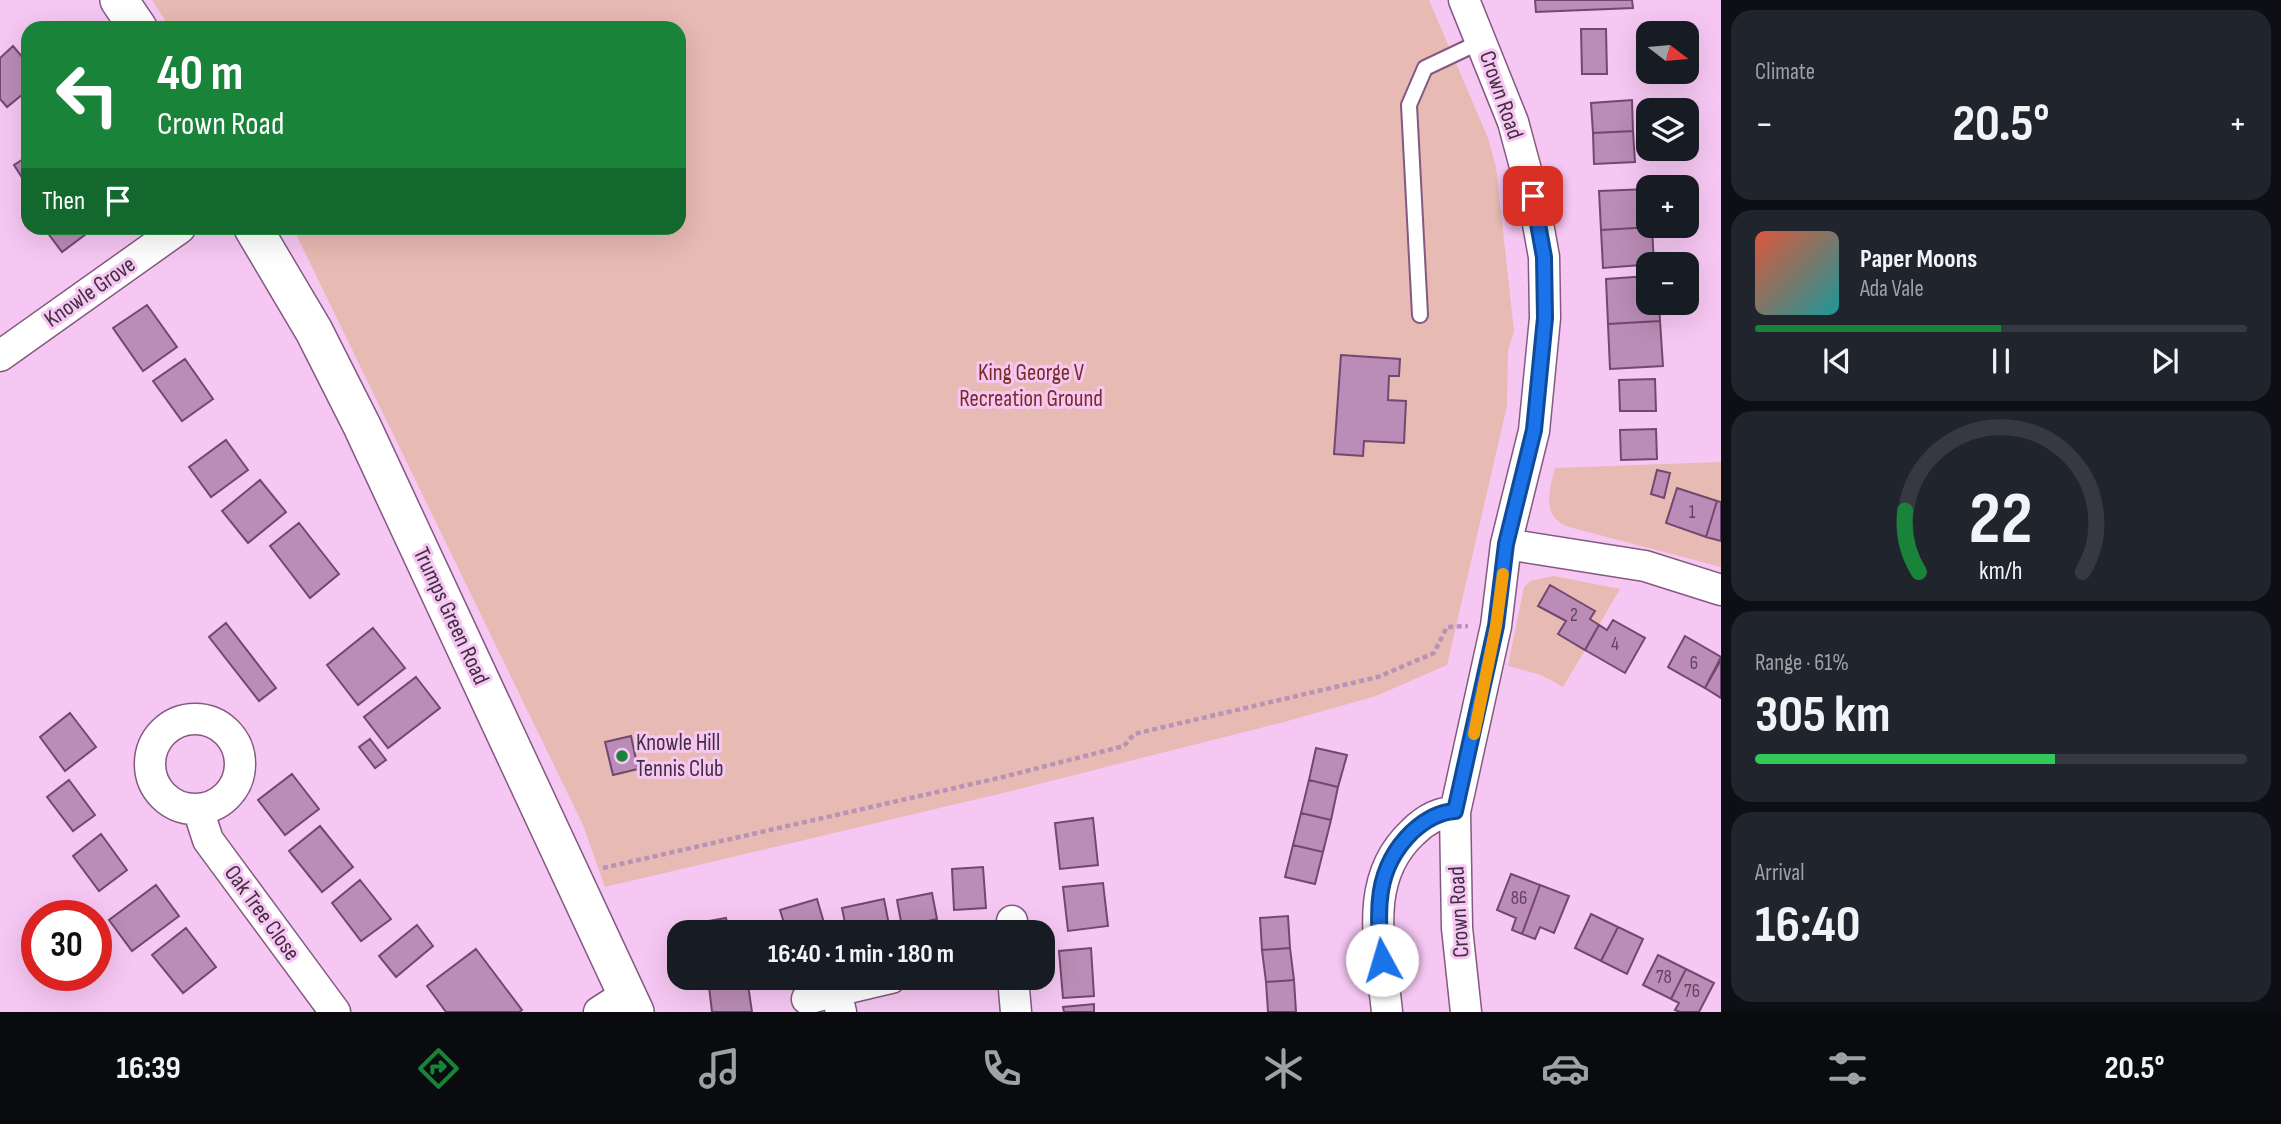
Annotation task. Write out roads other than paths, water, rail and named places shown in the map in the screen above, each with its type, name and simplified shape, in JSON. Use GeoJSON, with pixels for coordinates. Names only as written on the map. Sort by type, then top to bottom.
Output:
{"type":"FeatureCollection","features":[{"type":"Feature","properties":{"kind":"street"},"geometry":{"type":"LineString","coordinates":[[119,0],[133,21]]}},
{"type":"Feature","properties":{"kind":"street","name":"Crown Road"},"geometry":{"type":"LineString","coordinates":[[1464,0],[1513,122],[1533,196],[1544,257],[1545,318],[1534,430],[1506,544],[1496,626],[1455,811],[1457,928],[1466,1012]]}},
{"type":"Feature","properties":{"kind":"street","name":"Knowle Grove"},"geometry":{"type":"LineString","coordinates":[[0,356],[170,235]]}},
{"type":"Feature","properties":{"kind":"street","name":"Trumps Green Road"},"geometry":{"type":"LineString","coordinates":[[257,235],[314,331],[362,426],[573,878],[620,1006]]}},
{"type":"Feature","properties":{"kind":"street"},"geometry":{"type":"LineString","coordinates":[[1506,544],[1645,566],[1721,590]]}},
{"type":"Feature","properties":{"kind":"street","name":"Oak Tree Close"},"geometry":{"type":"LineString","coordinates":[[198,809],[208,840],[335,1012]]}},
{"type":"Feature","properties":{"kind":"street"},"geometry":{"type":"LineString","coordinates":[[1387,1012],[1377,908],[1380,884],[1389,860],[1401,842],[1440,812],[1455,811]]}},
{"type":"Feature","properties":{"kind":"street"},"geometry":{"type":"LineString","coordinates":[[807,999],[838,1001],[863,990]]}},
{"type":"Feature","properties":{"kind":"street"},"geometry":{"type":"LineString","coordinates":[[1014,990],[1016,1012]]}},
{"type":"Feature","properties":{"kind":"lane"},"geometry":{"type":"LineString","coordinates":[[1420,316],[1409,105],[1425,68],[1482,41]]}},
{"type":"Feature","properties":{"kind":"place","name":"Knowle Hill Tennis Club"},"geometry":{"type":"Point","coordinates":[622,756]}},
{"type":"Feature","properties":{"kind":"park label","name":"King George V Recreation Ground"},"geometry":{"type":"Point","coordinates":[1031,386]}}]}
